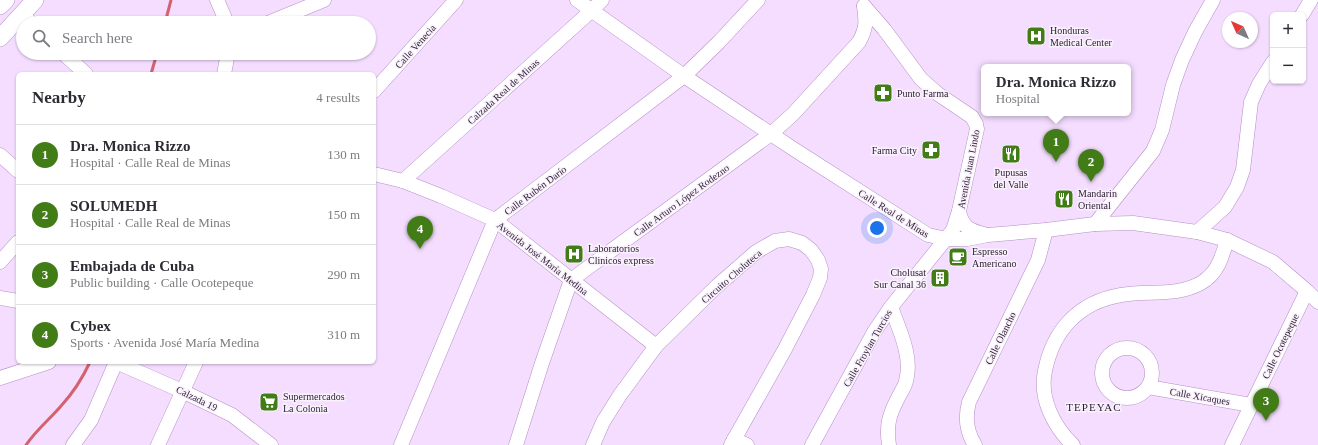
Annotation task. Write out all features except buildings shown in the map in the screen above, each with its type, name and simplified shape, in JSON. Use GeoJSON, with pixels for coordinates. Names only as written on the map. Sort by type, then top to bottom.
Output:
{"type":"FeatureCollection","features":[{"type":"Feature","properties":{"kind":"main road"},"geometry":{"type":"LineString","coordinates":[[0,6],[6,0]]}},
{"type":"Feature","properties":{"kind":"main road"},"geometry":{"type":"LineString","coordinates":[[28,16],[35,0]]}},
{"type":"Feature","properties":{"kind":"main road"},"geometry":{"type":"LineString","coordinates":[[0,38],[16,27]]}},
{"type":"Feature","properties":{"kind":"street"},"geometry":{"type":"LineString","coordinates":[[217,0],[224,16]]}},
{"type":"Feature","properties":{"kind":"street"},"geometry":{"type":"LineString","coordinates":[[285,16],[324,0]]}},
{"type":"Feature","properties":{"kind":"street","name":"Calle Real de Minas"},"geometry":{"type":"LineString","coordinates":[[577,0],[684,76],[792,148],[928,235],[947,239],[967,239],[988,235],[1095,224],[1133,223],[1197,232],[1227,240],[1273,262],[1318,302]]}},
{"type":"Feature","properties":{"kind":"street","name":"Calzada Real de Minas"},"geometry":{"type":"LineString","coordinates":[[403,181],[602,0]]}},
{"type":"Feature","properties":{"kind":"street","name":"Calle Rubén Darío"},"geometry":{"type":"LineString","coordinates":[[401,445],[495,220],[684,76],[720,42],[758,0]]}},
{"type":"Feature","properties":{"kind":"street"},"geometry":{"type":"LineString","coordinates":[[1095,224],[1153,151],[1162,130],[1173,84],[1182,60],[1195,32],[1213,0]]}},
{"type":"Feature","properties":{"kind":"street"},"geometry":{"type":"LineString","coordinates":[[1304,12],[1311,0]]}},
{"type":"Feature","properties":{"kind":"street","name":"Calle Venecia"},"geometry":{"type":"LineString","coordinates":[[376,89],[447,3]]}},
{"type":"Feature","properties":{"kind":"street","name":"Avenida Juan Lindo"},"geometry":{"type":"LineString","coordinates":[[861,3],[921,79],[938,94],[972,117],[976,124],[977,129],[959,211],[955,225],[947,239]]}},
{"type":"Feature","properties":{"kind":"street","name":"Calle Arturo López Rodezno"},"geometry":{"type":"LineString","coordinates":[[859,42],[867,23],[861,3]]}},
{"type":"Feature","properties":{"kind":"street","name":"Calle Arturo López Rodezno"},"geometry":{"type":"LineString","coordinates":[[572,280],[772,134],[793,114],[859,42],[868,35],[873,33],[881,34],[892,41]]}},
{"type":"Feature","properties":{"kind":"street"},"geometry":{"type":"LineString","coordinates":[[71,60],[84,72]]}},
{"type":"Feature","properties":{"kind":"street"},"geometry":{"type":"LineString","coordinates":[[224,72],[227,60]]}},
{"type":"Feature","properties":{"kind":"street"},"geometry":{"type":"LineString","coordinates":[[1197,232],[1225,207],[1237,187],[1243,170],[1252,102],[1259,84],[1270,67]]}},
{"type":"Feature","properties":{"kind":"street"},"geometry":{"type":"LineString","coordinates":[[0,155],[16,169]]}},
{"type":"Feature","properties":{"kind":"street","name":"Avenida José María Medina"},"geometry":{"type":"LineString","coordinates":[[376,174],[403,181],[495,220],[656,346]]}},
{"type":"Feature","properties":{"kind":"street"},"geometry":{"type":"LineString","coordinates":[[959,211],[960,219],[965,226],[973,231],[988,235]]}},
{"type":"Feature","properties":{"kind":"street","name":"Calle Olancho"},"geometry":{"type":"LineString","coordinates":[[975,445],[971,439],[967,426],[966,414],[969,402],[1038,260],[1046,230]]}},
{"type":"Feature","properties":{"kind":"street","name":"Calle Froylan Turcios"},"geometry":{"type":"LineString","coordinates":[[812,445],[874,332],[891,307],[947,239]]}},
{"type":"Feature","properties":{"kind":"street","name":"Circuito Choluteca"},"geometry":{"type":"LineString","coordinates":[[593,445],[603,422],[613,406],[656,346],[717,286],[756,252],[775,241],[789,240],[802,243],[811,250],[818,260],[821,270],[820,278],[813,295],[785,349],[732,442]]}},
{"type":"Feature","properties":{"kind":"street"},"geometry":{"type":"LineString","coordinates":[[1073,445],[1066,438],[1051,414],[1044,391],[1043,377],[1046,363],[1058,335],[1066,323],[1077,313],[1091,305],[1109,298],[1121,295],[1171,293],[1188,289],[1202,283],[1213,275],[1220,264],[1227,240]]}},
{"type":"Feature","properties":{"kind":"street"},"geometry":{"type":"LineString","coordinates":[[0,262],[16,244]]}},
{"type":"Feature","properties":{"kind":"street"},"geometry":{"type":"LineString","coordinates":[[516,445],[542,363],[572,280]]}},
{"type":"Feature","properties":{"kind":"street","name":"Calle Ocotepeque"},"geometry":{"type":"LineString","coordinates":[[1232,445],[1307,291]]}},
{"type":"Feature","properties":{"kind":"street"},"geometry":{"type":"LineString","coordinates":[[0,298],[16,301]]}},
{"type":"Feature","properties":{"kind":"street"},"geometry":{"type":"LineString","coordinates":[[889,445],[887,432],[890,413],[906,382],[908,365],[904,345],[891,307]]}},
{"type":"Feature","properties":{"kind":"street"},"geometry":{"type":"LineString","coordinates":[[0,378],[43,364]]}},
{"type":"Feature","properties":{"kind":"street"},"geometry":{"type":"LineString","coordinates":[[73,445],[91,420],[115,364]]}},
{"type":"Feature","properties":{"kind":"street","name":"Calzada 19"},"geometry":{"type":"LineString","coordinates":[[121,364],[232,415],[271,445]]}},
{"type":"Feature","properties":{"kind":"street"},"geometry":{"type":"LineString","coordinates":[[158,445],[195,364]]}},
{"type":"Feature","properties":{"kind":"street","name":"Calle Xicaques"},"geometry":{"type":"LineString","coordinates":[[1148,387],[1251,405]]}},
{"type":"Feature","properties":{"kind":"street"},"geometry":{"type":"LineString","coordinates":[[732,442],[747,445]]}},
{"type":"Feature","properties":{"kind":"waterway"},"geometry":{"type":"LineString","coordinates":[[167,16],[171,0]]}},
{"type":"Feature","properties":{"kind":"waterway"},"geometry":{"type":"LineString","coordinates":[[152,72],[155,60]]}},
{"type":"Feature","properties":{"kind":"waterway"},"geometry":{"type":"LineString","coordinates":[[26,445],[34,434],[70,396],[89,364]]}},
{"type":"Feature","properties":{"kind":"place","name":"Honduras Medical Center"},"geometry":{"type":"Point","coordinates":[1036,36]}},
{"type":"Feature","properties":{"kind":"place","name":"Punto Farma"},"geometry":{"type":"Point","coordinates":[883,93]}},
{"type":"Feature","properties":{"kind":"place","name":"Farma City"},"geometry":{"type":"Point","coordinates":[931,150]}},
{"type":"Feature","properties":{"kind":"place","name":"Pupusas del Valle"},"geometry":{"type":"Point","coordinates":[1011,154]}},
{"type":"Feature","properties":{"kind":"place","name":"Dra. Monica Rizzo"},"geometry":{"type":"Point","coordinates":[1056,162]}},
{"type":"Feature","properties":{"kind":"place","name":"SOLUMEDH"},"geometry":{"type":"Point","coordinates":[1091,182]}},
{"type":"Feature","properties":{"kind":"place","name":"Mandarin Oriental"},"geometry":{"type":"Point","coordinates":[1064,199]}},
{"type":"Feature","properties":{"kind":"place","name":"Cybex"},"geometry":{"type":"Point","coordinates":[420,249]}},
{"type":"Feature","properties":{"kind":"place","name":"Laboratorios Clinicos express"},"geometry":{"type":"Point","coordinates":[574,254]}},
{"type":"Feature","properties":{"kind":"place","name":"Espresso Americano"},"geometry":{"type":"Point","coordinates":[958,257]}},
{"type":"Feature","properties":{"kind":"place","name":"Cholusat Sur Canal 36"},"geometry":{"type":"Point","coordinates":[940,278]}},
{"type":"Feature","properties":{"kind":"place","name":"Supermercados La Colonia"},"geometry":{"type":"Point","coordinates":[269,402]}},
{"type":"Feature","properties":{"kind":"place","name":"Embajada de Cuba"},"geometry":{"type":"Point","coordinates":[1266,421]}},
{"type":"Feature","properties":{"kind":"district","name":"TEPEYAC"},"geometry":{"type":"Point","coordinates":[1094,407]}}]}
